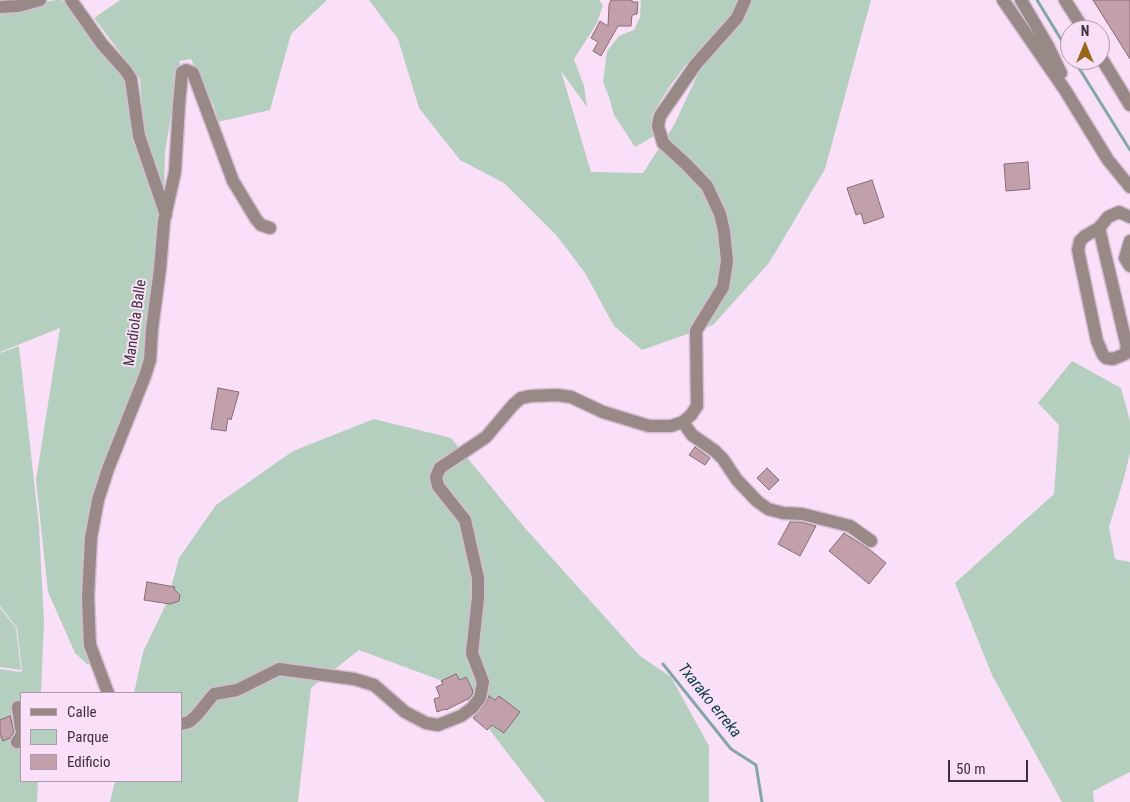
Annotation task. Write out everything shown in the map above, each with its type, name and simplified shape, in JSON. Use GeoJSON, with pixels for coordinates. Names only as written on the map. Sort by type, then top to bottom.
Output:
{"type":"FeatureCollection","features":[{"type":"Feature","properties":{"kind":"street"},"geometry":{"type":"LineString","coordinates":[[0,7],[18,6],[40,0]]}},
{"type":"Feature","properties":{"kind":"street","name":"Mandiola Balle"},"geometry":{"type":"LineString","coordinates":[[71,0],[102,44],[131,79],[139,136],[166,215],[150,360],[108,469],[98,500],[91,538],[88,596],[90,645],[108,692]]}},
{"type":"Feature","properties":{"kind":"street"},"geometry":{"type":"LineString","coordinates":[[182,724],[189,722],[196,716],[214,694],[237,690],[279,668],[354,679],[374,685],[405,712],[426,723],[438,724],[461,716],[472,708],[480,698],[483,682],[472,653],[478,598],[478,578],[465,520],[438,486],[436,477],[440,468],[486,438],[513,404],[521,398],[531,396],[571,397],[603,412],[649,426],[671,426],[683,422],[697,406],[696,331],[723,287],[727,261],[724,231],[720,214],[707,186],[663,143],[658,126],[660,116],[696,64],[737,18],[745,0]]}},
{"type":"Feature","properties":{"kind":"street"},"geometry":{"type":"LineString","coordinates":[[1002,0],[1065,90],[1108,160],[1130,187]]}},
{"type":"Feature","properties":{"kind":"street"},"geometry":{"type":"LineString","coordinates":[[1021,0],[1061,72],[1065,90]]}},
{"type":"Feature","properties":{"kind":"street"},"geometry":{"type":"LineString","coordinates":[[1065,0],[1078,20]]}},
{"type":"Feature","properties":{"kind":"street"},"geometry":{"type":"LineString","coordinates":[[166,215],[176,172],[182,72],[188,70],[193,73],[234,181],[256,219],[261,225],[270,228]]}},
{"type":"Feature","properties":{"kind":"street"},"geometry":{"type":"LineString","coordinates":[[1109,70],[1130,105]]}},
{"type":"Feature","properties":{"kind":"street"},"geometry":{"type":"LineString","coordinates":[[1099,228],[1127,346],[1126,354],[1113,360],[1103,355],[1096,341],[1078,250],[1080,241],[1099,228],[1108,217],[1119,212],[1130,217]]}},
{"type":"Feature","properties":{"kind":"street"},"geometry":{"type":"LineString","coordinates":[[1130,241],[1125,258],[1130,266]]}},
{"type":"Feature","properties":{"kind":"street"},"geometry":{"type":"LineString","coordinates":[[683,422],[692,435],[715,451],[756,501],[768,509],[783,513],[802,514],[850,526],[870,541]]}},
{"type":"Feature","properties":{"kind":"street"},"geometry":{"type":"LineString","coordinates":[[20,709],[18,707],[20,721]]}},
{"type":"Feature","properties":{"kind":"green space"},"geometry":{"type":"Polygon","coordinates":[[[56,0],[71,4],[129,84],[160,205],[160,227],[146,360],[87,524],[91,660],[88,665],[75,653],[48,592],[36,480],[60,328],[0,352],[0,11],[56,0]]]}},
{"type":"Feature","properties":{"kind":"green space"},"geometry":{"type":"Polygon","coordinates":[[[120,0],[327,0],[291,34],[270,110],[218,122],[214,106],[191,59],[180,61],[165,152],[164,197],[144,134],[140,79],[94,18],[120,0]]]}},
{"type":"Feature","properties":{"kind":"green space"},"geometry":{"type":"Polygon","coordinates":[[[369,0],[599,0],[603,5],[597,23],[574,59],[584,86],[587,107],[561,71],[591,172],[643,173],[674,125],[697,76],[687,63],[653,113],[651,123],[656,135],[635,147],[614,115],[603,82],[607,51],[619,36],[634,30],[640,17],[641,0],[871,0],[825,169],[769,263],[713,325],[642,350],[614,326],[585,273],[557,236],[504,183],[460,160],[419,108],[398,39],[369,0]]]}},
{"type":"Feature","properties":{"kind":"green space"},"geometry":{"type":"Polygon","coordinates":[[[19,346],[39,526],[44,622],[41,692],[20,692],[20,782],[38,782],[37,802],[0,802],[0,669],[22,671],[17,628],[0,606],[0,353],[19,346]]]}},
{"type":"Feature","properties":{"kind":"green space"},"geometry":{"type":"Polygon","coordinates":[[[1072,361],[1121,388],[1130,421],[1130,453],[1109,527],[1115,559],[1130,562],[1130,772],[1093,791],[1094,802],[1062,802],[992,675],[955,583],[1054,494],[1059,425],[1038,403],[1072,361]]]}},
{"type":"Feature","properties":{"kind":"green space"},"geometry":{"type":"Polygon","coordinates":[[[374,419],[451,438],[525,528],[640,656],[671,677],[709,746],[709,802],[545,802],[456,686],[359,650],[311,688],[298,802],[110,802],[115,782],[182,782],[182,692],[134,692],[143,652],[167,602],[179,558],[216,505],[293,451],[374,419]]]}},
{"type":"Feature","properties":{"kind":"green space"},"geometry":{"type":"Polygon","coordinates":[[[0,608],[16,628],[21,670],[0,667],[0,608]]]}},
{"type":"Feature","properties":{"kind":"building"},"geometry":{"type":"Polygon","coordinates":[[[611,0],[632,0],[632,2],[638,2],[637,14],[632,15],[631,26],[618,26],[601,56],[593,51],[598,42],[591,38],[600,21],[608,26],[611,0]]]}},
{"type":"Feature","properties":{"kind":"building"},"geometry":{"type":"Polygon","coordinates":[[[1093,0],[1130,0],[1130,59],[1110,27],[1110,20],[1106,20],[1093,0]]]}},
{"type":"Feature","properties":{"kind":"building"},"geometry":{"type":"Polygon","coordinates":[[[1028,162],[1030,189],[1006,191],[1004,164],[1028,162]]]}},
{"type":"Feature","properties":{"kind":"building"},"geometry":{"type":"Polygon","coordinates":[[[872,180],[884,217],[864,224],[861,213],[856,215],[847,188],[872,180]]]}},
{"type":"Feature","properties":{"kind":"building"},"geometry":{"type":"Polygon","coordinates":[[[218,388],[239,392],[231,420],[228,418],[226,431],[211,429],[218,388]]]}},
{"type":"Feature","properties":{"kind":"building"},"geometry":{"type":"Polygon","coordinates":[[[695,447],[710,458],[705,465],[689,455],[695,447]]]}},
{"type":"Feature","properties":{"kind":"building"},"geometry":{"type":"Polygon","coordinates":[[[767,468],[779,480],[769,490],[757,478],[767,468]]]}},
{"type":"Feature","properties":{"kind":"building"},"geometry":{"type":"Polygon","coordinates":[[[790,522],[801,522],[816,526],[800,556],[778,544],[790,522]]]}},
{"type":"Feature","properties":{"kind":"building"},"geometry":{"type":"Polygon","coordinates":[[[844,533],[869,549],[886,563],[869,584],[829,551],[844,533]]]}},
{"type":"Feature","properties":{"kind":"building"},"geometry":{"type":"Polygon","coordinates":[[[147,582],[175,587],[174,589],[180,595],[179,601],[170,604],[144,600],[147,582]]]}},
{"type":"Feature","properties":{"kind":"building"},"geometry":{"type":"Polygon","coordinates":[[[456,674],[460,680],[466,677],[473,691],[472,695],[446,710],[437,712],[434,699],[440,697],[436,687],[443,684],[441,681],[456,674]]]}},
{"type":"Feature","properties":{"kind":"building"},"geometry":{"type":"Polygon","coordinates":[[[489,696],[495,700],[499,696],[520,712],[504,733],[492,725],[487,730],[473,718],[486,703],[489,696]]]}},
{"type":"Feature","properties":{"kind":"building"},"geometry":{"type":"Polygon","coordinates":[[[10,716],[14,732],[10,738],[3,741],[0,734],[0,720],[10,716]]]}},
{"type":"Feature","properties":{"kind":"waterway"},"geometry":{"type":"LineString","coordinates":[[1037,0],[1060,38]]}},
{"type":"Feature","properties":{"kind":"waterway"},"geometry":{"type":"LineString","coordinates":[[1080,70],[1130,150]]}},
{"type":"Feature","properties":{"kind":"waterway","name":"Txarako erreka"},"geometry":{"type":"LineString","coordinates":[[663,664],[731,749],[756,765],[762,802]]}}]}
